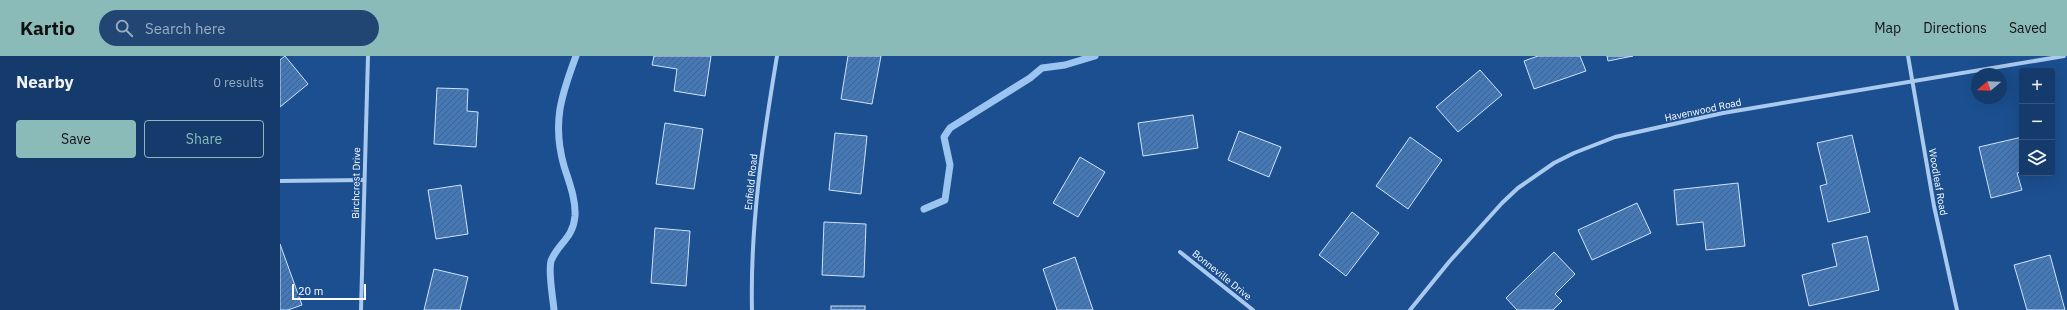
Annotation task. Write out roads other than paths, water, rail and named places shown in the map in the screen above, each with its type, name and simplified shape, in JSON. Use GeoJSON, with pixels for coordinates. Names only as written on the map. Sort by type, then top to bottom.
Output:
{"type":"FeatureCollection","features":[{"type":"Feature","properties":{"kind":"street","name":"Birchcrest Drive"},"geometry":{"type":"LineString","coordinates":[[361,310],[368,56]]}},
{"type":"Feature","properties":{"kind":"street","name":"Enfield Road"},"geometry":{"type":"LineString","coordinates":[[752,310],[753,246],[760,160],[777,56]]}},
{"type":"Feature","properties":{"kind":"street","name":"Woodleaf Road"},"geometry":{"type":"LineString","coordinates":[[1908,56],[1934,206],[1957,310]]}},
{"type":"Feature","properties":{"kind":"street","name":"Havenwood Road"},"geometry":{"type":"LineString","coordinates":[[1410,310],[1449,262],[1502,203],[1554,163],[1574,153],[1615,137],[1723,112],[2064,56]]}},
{"type":"Feature","properties":{"kind":"street"},"geometry":{"type":"LineString","coordinates":[[280,180],[364,180]]}},
{"type":"Feature","properties":{"kind":"street","name":"Bonneville Drive"},"geometry":{"type":"LineString","coordinates":[[1180,252],[1253,310]]}},
{"type":"Feature","properties":{"kind":"waterway"},"geometry":{"type":"LineString","coordinates":[[554,310],[550,278],[551,261],[557,250],[568,236],[574,224],[575,216],[573,197],[560,151],[559,123],[562,97],[576,56]]}},
{"type":"Feature","properties":{"kind":"waterway"},"geometry":{"type":"LineString","coordinates":[[924,209],[945,200],[950,165],[944,137],[950,128],[1030,78],[1042,68],[1065,65],[1095,56]]}}]}
